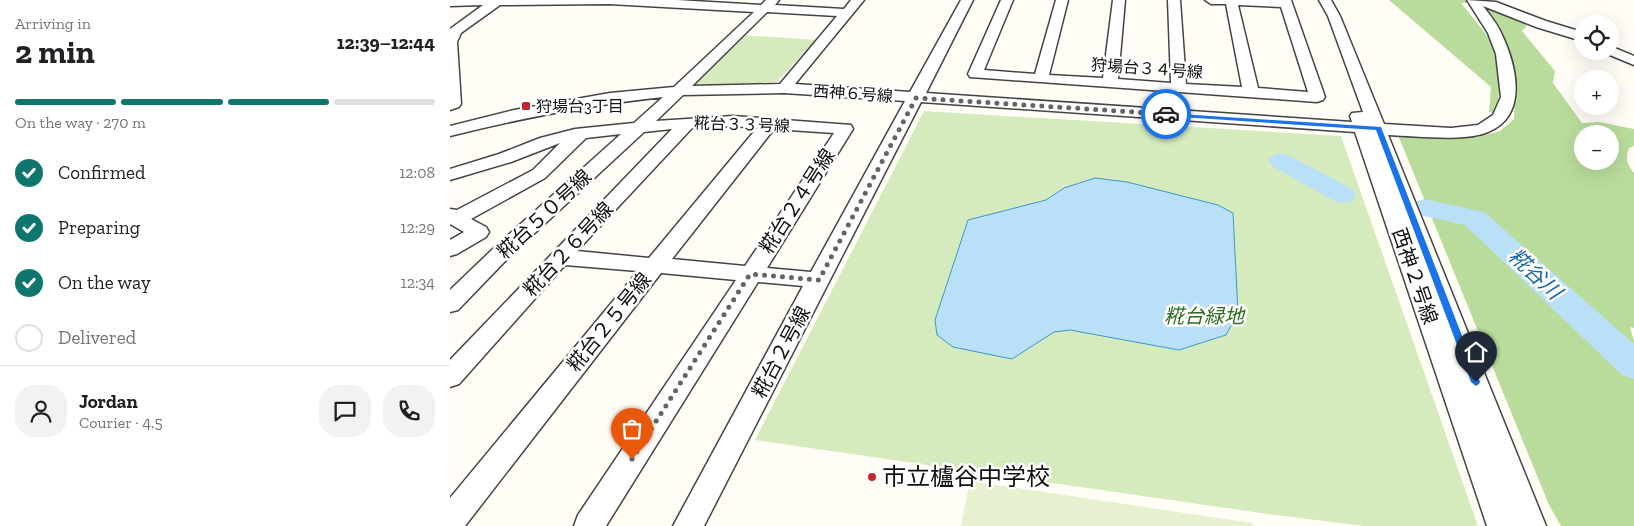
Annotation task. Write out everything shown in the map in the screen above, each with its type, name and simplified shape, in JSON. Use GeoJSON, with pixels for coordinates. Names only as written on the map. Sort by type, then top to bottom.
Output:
{"type":"FeatureCollection","features":[{"type":"Feature","properties":{"kind":"street"},"geometry":{"type":"LineString","coordinates":[[450,105],[453,104],[450,42],[455,31],[499,0]]}},
{"type":"Feature","properties":{"kind":"street"},"geometry":{"type":"LineString","coordinates":[[450,2],[609,0],[768,4],[847,13]]}},
{"type":"Feature","properties":{"kind":"street"},"geometry":{"type":"LineString","coordinates":[[784,88],[858,0]]}},
{"type":"Feature","properties":{"kind":"street","name":"糀台２号線"},"geometry":{"type":"LineString","coordinates":[[688,526],[967,0]]}},
{"type":"Feature","properties":{"kind":"street","name":"狩場台３４号線"},"geometry":{"type":"LineString","coordinates":[[1007,0],[974,74],[1317,96],[1286,2]]}},
{"type":"Feature","properties":{"kind":"street"},"geometry":{"type":"LineString","coordinates":[[1041,78],[1062,0]]}},
{"type":"Feature","properties":{"kind":"street"},"geometry":{"type":"LineString","coordinates":[[1110,83],[1119,0]]}},
{"type":"Feature","properties":{"kind":"street"},"geometry":{"type":"LineString","coordinates":[[1174,0],[1179,88]]}},
{"type":"Feature","properties":{"kind":"street"},"geometry":{"type":"LineString","coordinates":[[1211,0],[1286,2]]}},
{"type":"Feature","properties":{"kind":"street"},"geometry":{"type":"LineString","coordinates":[[1231,0],[1251,92]]}},
{"type":"Feature","properties":{"kind":"street","name":"西神２号線"},"geometry":{"type":"LineString","coordinates":[[1313,0],[1322,16],[1371,128],[1531,526]]}},
{"type":"Feature","properties":{"kind":"street","name":"西神２号線"},"geometry":{"type":"LineString","coordinates":[[1325,0],[1334,16],[1502,526]]}},
{"type":"Feature","properties":{"kind":"street"},"geometry":{"type":"LineString","coordinates":[[1474,0],[1489,2],[1542,24],[1574,33]]}},
{"type":"Feature","properties":{"kind":"street","name":"西神６号線"},"geometry":{"type":"LineString","coordinates":[[450,131],[514,115],[610,98],[672,96],[784,88],[1451,133],[1482,129],[1500,118],[1509,97],[1503,54],[1495,33],[1474,0]]}},
{"type":"Feature","properties":{"kind":"street","name":"糀台５０号線"},"geometry":{"type":"LineString","coordinates":[[450,304],[503,251],[640,127],[768,4]]}},
{"type":"Feature","properties":{"kind":"street"},"geometry":{"type":"LineString","coordinates":[[450,16],[473,18]]}},
{"type":"Feature","properties":{"kind":"street"},"geometry":{"type":"LineString","coordinates":[[1619,54],[1634,61]]}},
{"type":"Feature","properties":{"kind":"street"},"geometry":{"type":"LineString","coordinates":[[450,138],[517,122],[672,96]]}},
{"type":"Feature","properties":{"kind":"street","name":"糀台３３号線"},"geometry":{"type":"LineString","coordinates":[[450,175],[505,158],[546,142],[581,133],[687,123],[733,121],[845,129]]}},
{"type":"Feature","properties":{"kind":"street","name":"糀台２６号線"},"geometry":{"type":"LineString","coordinates":[[450,377],[560,256],[687,123]]}},
{"type":"Feature","properties":{"kind":"street","name":"糀台２５号線"},"geometry":{"type":"LineString","coordinates":[[450,522],[769,124]]}},
{"type":"Feature","properties":{"kind":"street","name":"糀台２４号線"},"geometry":{"type":"LineString","coordinates":[[589,526],[845,129]]}},
{"type":"Feature","properties":{"kind":"street"},"geometry":{"type":"LineString","coordinates":[[453,217],[539,174],[581,133]]}},
{"type":"Feature","properties":{"kind":"street"},"geometry":{"type":"LineString","coordinates":[[450,249],[479,232],[453,217]]}},
{"type":"Feature","properties":{"kind":"street"},"geometry":{"type":"LineString","coordinates":[[560,256],[819,280]]}},
{"type":"Feature","properties":{"kind":"green space"},"geometry":{"type":"Polygon","coordinates":[[[1389,0],[1467,0],[1469,3],[1461,3],[1494,44],[1500,81],[1497,114],[1489,112],[1491,87],[1389,0]]]}},
{"type":"Feature","properties":{"kind":"green space"},"geometry":{"type":"Polygon","coordinates":[[[1483,8],[1502,10],[1530,22],[1522,31],[1555,71],[1553,83],[1574,112],[1574,115],[1576,115],[1582,123],[1599,122],[1614,125],[1574,125],[1574,170],[1619,170],[1619,126],[1634,129],[1634,146],[1629,148],[1627,158],[1628,164],[1634,173],[1634,328],[1630,327],[1634,341],[1634,526],[1561,526],[1549,505],[1398,135],[1478,137],[1500,131],[1514,119],[1512,66],[1508,46],[1483,8]]]}},
{"type":"Feature","properties":{"kind":"green space"},"geometry":{"type":"Polygon","coordinates":[[[742,35],[816,40],[776,82],[690,85],[742,35]]]}},
{"type":"Feature","properties":{"kind":"green space","name":"糀台緑地"},"geometry":{"type":"Polygon","coordinates":[[[924,111],[1341,136],[1478,526],[1364,526],[1261,513],[755,440],[924,111]]]}},
{"type":"Feature","properties":{"kind":"green space"},"geometry":{"type":"Polygon","coordinates":[[[970,481],[1252,523],[1253,526],[961,526],[970,481]]]}},
{"type":"Feature","properties":{"kind":"water"},"geometry":{"type":"Polygon","coordinates":[[[1095,178],[1127,182],[1218,205],[1233,213],[1238,313],[1226,335],[1179,350],[1070,330],[1054,332],[1012,359],[953,347],[937,335],[935,320],[968,220],[1046,200],[1064,188],[1095,178]]]}},
{"type":"Feature","properties":{"kind":"waterway","name":"糀谷川"},"geometry":{"type":"LineString","coordinates":[[1281,161],[1343,195]]}},
{"type":"Feature","properties":{"kind":"waterway","name":"糀谷川"},"geometry":{"type":"LineString","coordinates":[[1424,208],[1474,218],[1634,365]]}},
{"type":"Feature","properties":{"kind":"way so far"},"geometry":{"type":"LineString","coordinates":[[632,459],[750,274],[819,280],[916,98],[1166,114]]}},
{"type":"Feature","properties":{"kind":"place","name":"狩場台3丁目"},"geometry":{"type":"Point","coordinates":[526,106]}},
{"type":"Feature","properties":{"kind":"place","name":"市立櫨谷中学校"},"geometry":{"type":"Point","coordinates":[872,477]}},
{"type":"Feature","properties":{"kind":"route"},"geometry":{"type":"LineString","coordinates":[[1166,114],[1379,128],[1476,382]]}}]}
